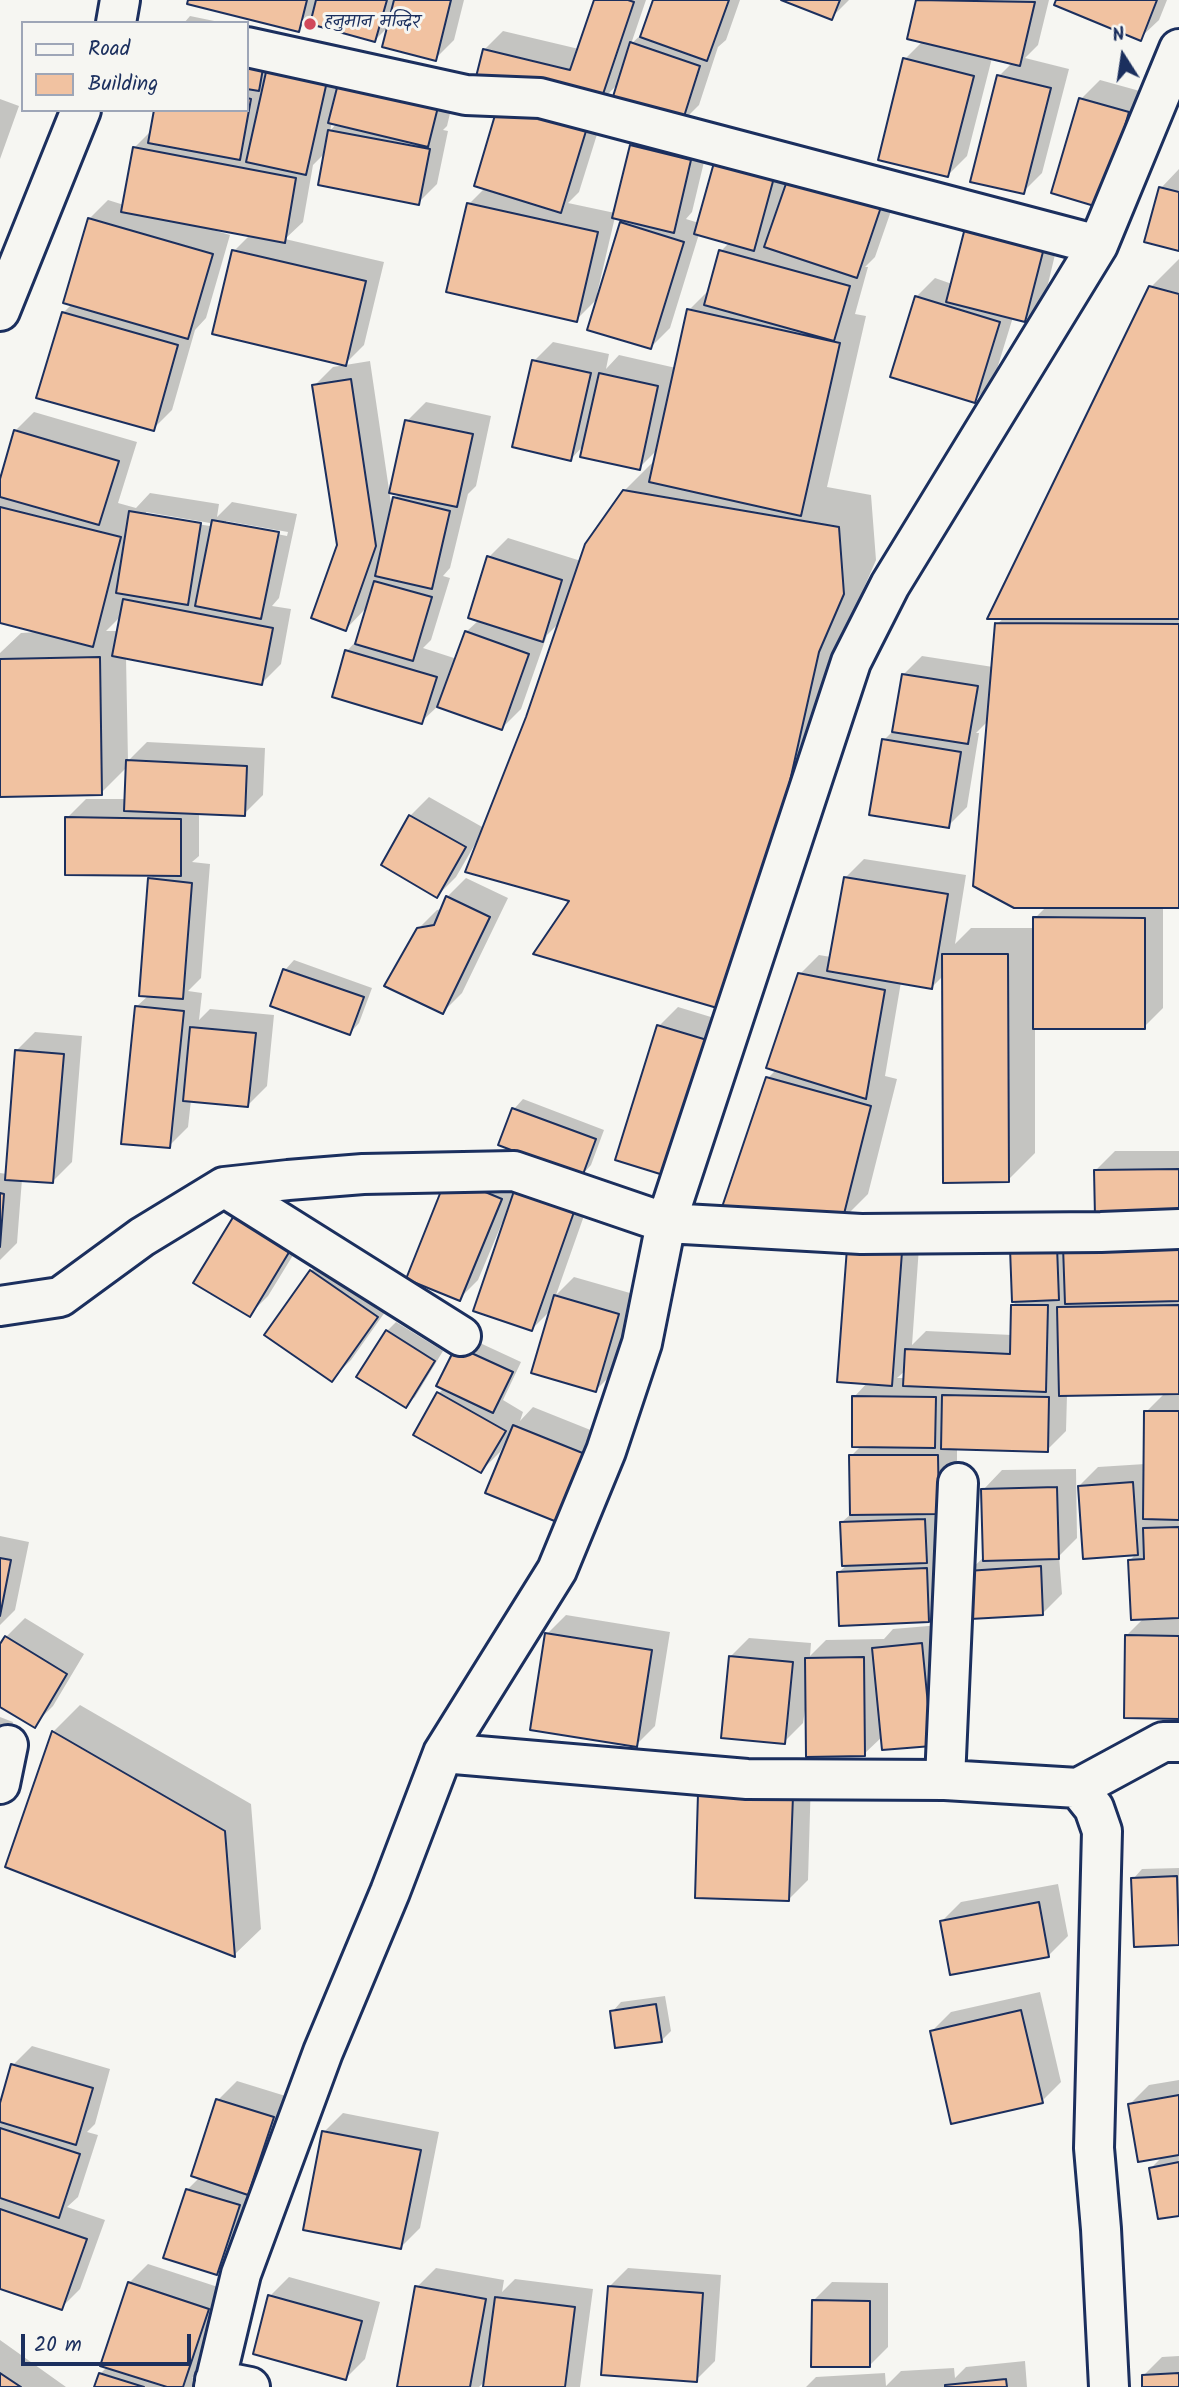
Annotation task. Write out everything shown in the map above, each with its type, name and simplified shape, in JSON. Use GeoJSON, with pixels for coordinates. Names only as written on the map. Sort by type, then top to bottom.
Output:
{"type":"FeatureCollection","features":[{"type":"Feature","properties":{"kind":"street"},"geometry":{"type":"LineString","coordinates":[[248,47],[466,94],[540,98],[1098,245]]}},
{"type":"Feature","properties":{"kind":"street"},"geometry":{"type":"LineString","coordinates":[[227,2385],[241,2274],[323,2052],[390,1892],[443,1753],[557,1570],[606,1451],[642,1343],[666,1223],[851,662],[890,585],[1098,245],[1179,49]]}},
{"type":"Feature","properties":{"kind":"street"},"geometry":{"type":"LineString","coordinates":[[0,311],[80,112]]}},
{"type":"Feature","properties":{"kind":"street"},"geometry":{"type":"LineString","coordinates":[[0,1306],[60,1297],[142,1237],[224,1187],[363,1174],[514,1171],[666,1223],[860,1234],[1179,1229]]}},
{"type":"Feature","properties":{"kind":"street"},"geometry":{"type":"LineString","coordinates":[[224,1187],[461,1336]]}},
{"type":"Feature","properties":{"kind":"street"},"geometry":{"type":"LineString","coordinates":[[945,1780],[958,1483]]}},
{"type":"Feature","properties":{"kind":"street"},"geometry":{"type":"LineString","coordinates":[[443,1753],[747,1779],[945,1780],[1077,1788],[1163,1742],[1179,1742]]}},
{"type":"Feature","properties":{"kind":"street"},"geometry":{"type":"LineString","coordinates":[[0,1784],[8,1745]]}},
{"type":"Feature","properties":{"kind":"street"},"geometry":{"type":"LineString","coordinates":[[1077,1788],[1094,1808],[1102,1831],[1094,2148],[1109,2387]]}},
{"type":"Feature","properties":{"kind":"building"},"geometry":{"type":"Polygon","coordinates":[[[188,0],[307,0],[299,32],[187,4],[188,0]]]}},
{"type":"Feature","properties":{"kind":"building"},"geometry":{"type":"Polygon","coordinates":[[[316,0],[387,0],[375,42],[310,24],[316,0]]]}},
{"type":"Feature","properties":{"kind":"building"},"geometry":{"type":"Polygon","coordinates":[[[394,0],[451,0],[436,61],[382,47],[394,0]]]}},
{"type":"Feature","properties":{"kind":"building"},"geometry":{"type":"Polygon","coordinates":[[[594,0],[634,2],[599,106],[476,77],[483,49],[570,70],[594,0]]]}},
{"type":"Feature","properties":{"kind":"building"},"geometry":{"type":"Polygon","coordinates":[[[653,0],[729,0],[707,61],[640,37],[653,0]]]}},
{"type":"Feature","properties":{"kind":"building"},"geometry":{"type":"Polygon","coordinates":[[[781,0],[840,0],[832,20],[781,0]]]}},
{"type":"Feature","properties":{"kind":"building"},"geometry":{"type":"Polygon","coordinates":[[[916,0],[1035,2],[1020,66],[907,39],[916,0]]]}},
{"type":"Feature","properties":{"kind":"building"},"geometry":{"type":"Polygon","coordinates":[[[1056,0],[1157,0],[1141,41],[1054,5],[1056,0]]]}},
{"type":"Feature","properties":{"kind":"building"},"geometry":{"type":"Polygon","coordinates":[[[630,42],[700,66],[681,126],[611,103],[630,42]]]}},
{"type":"Feature","properties":{"kind":"building"},"geometry":{"type":"Polygon","coordinates":[[[248,49],[266,52],[259,91],[248,89],[248,49]]]}},
{"type":"Feature","properties":{"kind":"building"},"geometry":{"type":"Polygon","coordinates":[[[270,54],[330,68],[306,175],[246,162],[270,54]]]}},
{"type":"Feature","properties":{"kind":"building"},"geometry":{"type":"Polygon","coordinates":[[[903,58],[974,76],[948,177],[878,160],[903,58]]]}},
{"type":"Feature","properties":{"kind":"building"},"geometry":{"type":"Polygon","coordinates":[[[997,75],[1051,88],[1024,194],[970,182],[997,75]]]}},
{"type":"Feature","properties":{"kind":"building"},"geometry":{"type":"Polygon","coordinates":[[[340,76],[440,99],[428,147],[328,123],[340,76]]]}},
{"type":"Feature","properties":{"kind":"building"},"geometry":{"type":"Polygon","coordinates":[[[248,98],[251,99],[240,160],[148,143],[154,112],[248,112],[248,98]]]}},
{"type":"Feature","properties":{"kind":"building"},"geometry":{"type":"Polygon","coordinates":[[[1079,98],[1129,112],[1101,208],[1051,193],[1079,98]]]}},
{"type":"Feature","properties":{"kind":"building"},"geometry":{"type":"Polygon","coordinates":[[[498,105],[586,131],[561,213],[474,186],[498,105]]]}},
{"type":"Feature","properties":{"kind":"building"},"geometry":{"type":"Polygon","coordinates":[[[328,130],[430,149],[419,205],[318,185],[328,130]]]}},
{"type":"Feature","properties":{"kind":"building"},"geometry":{"type":"Polygon","coordinates":[[[630,145],[691,160],[674,233],[612,218],[630,145]]]}},
{"type":"Feature","properties":{"kind":"building"},"geometry":{"type":"Polygon","coordinates":[[[133,147],[296,178],[285,243],[121,212],[133,147]]]}},
{"type":"Feature","properties":{"kind":"building"},"geometry":{"type":"Polygon","coordinates":[[[715,159],[775,174],[754,251],[694,234],[715,159]]]}},
{"type":"Feature","properties":{"kind":"building"},"geometry":{"type":"Polygon","coordinates":[[[789,175],[881,207],[857,278],[764,247],[789,175]]]}},
{"type":"Feature","properties":{"kind":"building"},"geometry":{"type":"Polygon","coordinates":[[[1159,187],[1179,192],[1179,251],[1144,242],[1159,187]]]}},
{"type":"Feature","properties":{"kind":"building"},"geometry":{"type":"Polygon","coordinates":[[[467,203],[598,232],[577,322],[446,292],[467,203]]]}},
{"type":"Feature","properties":{"kind":"building"},"geometry":{"type":"Polygon","coordinates":[[[88,218],[213,254],[188,339],[63,303],[88,218]]]}},
{"type":"Feature","properties":{"kind":"building"},"geometry":{"type":"Polygon","coordinates":[[[620,222],[684,242],[651,349],[587,330],[620,222]]]}},
{"type":"Feature","properties":{"kind":"building"},"geometry":{"type":"Polygon","coordinates":[[[966,224],[1045,244],[1025,322],[946,302],[966,224]]]}},
{"type":"Feature","properties":{"kind":"building"},"geometry":{"type":"Polygon","coordinates":[[[232,250],[366,281],[346,366],[212,334],[232,250]]]}},
{"type":"Feature","properties":{"kind":"building"},"geometry":{"type":"Polygon","coordinates":[[[719,250],[850,286],[834,341],[704,305],[719,250]]]}},
{"type":"Feature","properties":{"kind":"building"},"geometry":{"type":"Polygon","coordinates":[[[1149,286],[1179,294],[1179,619],[987,619],[1149,286]]]}},
{"type":"Feature","properties":{"kind":"building"},"geometry":{"type":"Polygon","coordinates":[[[915,296],[1000,322],[975,403],[890,377],[915,296]]]}},
{"type":"Feature","properties":{"kind":"building"},"geometry":{"type":"Polygon","coordinates":[[[687,309],[840,343],[801,516],[649,482],[687,309]]]}},
{"type":"Feature","properties":{"kind":"building"},"geometry":{"type":"Polygon","coordinates":[[[62,312],[178,345],[154,431],[36,398],[62,312]]]}},
{"type":"Feature","properties":{"kind":"building"},"geometry":{"type":"Polygon","coordinates":[[[532,360],[591,373],[571,461],[512,447],[532,360]]]}},
{"type":"Feature","properties":{"kind":"building"},"geometry":{"type":"Polygon","coordinates":[[[599,373],[658,386],[640,470],[580,457],[599,373]]]}},
{"type":"Feature","properties":{"kind":"building"},"geometry":{"type":"Polygon","coordinates":[[[351,379],[376,546],[346,631],[311,618],[337,545],[312,385],[351,379]]]}},
{"type":"Feature","properties":{"kind":"building"},"geometry":{"type":"Polygon","coordinates":[[[405,420],[473,434],[457,507],[389,493],[405,420]]]}},
{"type":"Feature","properties":{"kind":"building"},"geometry":{"type":"Polygon","coordinates":[[[14,430],[119,461],[99,525],[0,497],[0,479],[14,430]]]}},
{"type":"Feature","properties":{"kind":"building"},"geometry":{"type":"Polygon","coordinates":[[[623,490],[839,527],[844,594],[819,652],[781,821],[724,1010],[533,954],[569,901],[465,872],[526,717],[585,544],[623,490]]]}},
{"type":"Feature","properties":{"kind":"building"},"geometry":{"type":"Polygon","coordinates":[[[393,497],[450,511],[432,589],[375,576],[393,497]]]}},
{"type":"Feature","properties":{"kind":"building"},"geometry":{"type":"Polygon","coordinates":[[[0,507],[121,537],[93,647],[0,623],[0,507]]]}},
{"type":"Feature","properties":{"kind":"building"},"geometry":{"type":"Polygon","coordinates":[[[129,511],[201,523],[188,605],[116,593],[129,511]]]}},
{"type":"Feature","properties":{"kind":"building"},"geometry":{"type":"Polygon","coordinates":[[[212,520],[279,532],[261,619],[195,606],[212,520]]]}},
{"type":"Feature","properties":{"kind":"building"},"geometry":{"type":"Polygon","coordinates":[[[487,556],[562,580],[543,642],[468,618],[487,556]]]}},
{"type":"Feature","properties":{"kind":"building"},"geometry":{"type":"Polygon","coordinates":[[[374,581],[432,597],[413,661],[355,644],[374,581]]]}},
{"type":"Feature","properties":{"kind":"building"},"geometry":{"type":"Polygon","coordinates":[[[123,599],[273,628],[262,685],[112,656],[123,599]]]}},
{"type":"Feature","properties":{"kind":"building"},"geometry":{"type":"Polygon","coordinates":[[[995,623],[1179,624],[1179,908],[1014,908],[973,886],[995,623]]]}},
{"type":"Feature","properties":{"kind":"building"},"geometry":{"type":"Polygon","coordinates":[[[465,631],[529,654],[502,730],[437,707],[465,631]]]}},
{"type":"Feature","properties":{"kind":"building"},"geometry":{"type":"Polygon","coordinates":[[[345,650],[437,677],[422,724],[332,697],[345,650]]]}},
{"type":"Feature","properties":{"kind":"building"},"geometry":{"type":"Polygon","coordinates":[[[100,657],[102,795],[0,797],[0,659],[100,657]]]}},
{"type":"Feature","properties":{"kind":"building"},"geometry":{"type":"Polygon","coordinates":[[[902,674],[978,686],[968,744],[892,732],[902,674]]]}},
{"type":"Feature","properties":{"kind":"building"},"geometry":{"type":"Polygon","coordinates":[[[882,739],[961,752],[949,828],[869,815],[882,739]]]}},
{"type":"Feature","properties":{"kind":"building"},"geometry":{"type":"Polygon","coordinates":[[[126,760],[247,766],[245,816],[124,811],[126,760]]]}},
{"type":"Feature","properties":{"kind":"building"},"geometry":{"type":"Polygon","coordinates":[[[409,815],[466,847],[437,898],[381,865],[409,815]]]}},
{"type":"Feature","properties":{"kind":"building"},"geometry":{"type":"Polygon","coordinates":[[[65,817],[181,819],[181,876],[65,875],[65,817]]]}},
{"type":"Feature","properties":{"kind":"building"},"geometry":{"type":"Polygon","coordinates":[[[844,877],[948,894],[932,989],[827,971],[844,877]]]}},
{"type":"Feature","properties":{"kind":"building"},"geometry":{"type":"Polygon","coordinates":[[[148,878],[192,883],[183,999],[139,996],[148,878]]]}},
{"type":"Feature","properties":{"kind":"building"},"geometry":{"type":"Polygon","coordinates":[[[446,896],[490,917],[443,1014],[384,986],[417,928],[434,925],[446,896]]]}},
{"type":"Feature","properties":{"kind":"building"},"geometry":{"type":"Polygon","coordinates":[[[1033,917],[1145,918],[1145,1029],[1033,1029],[1033,917]]]}},
{"type":"Feature","properties":{"kind":"building"},"geometry":{"type":"Polygon","coordinates":[[[942,954],[1008,954],[1009,1182],[943,1183],[942,954]]]}},
{"type":"Feature","properties":{"kind":"building"},"geometry":{"type":"Polygon","coordinates":[[[283,969],[364,997],[350,1035],[270,1006],[283,969]]]}},
{"type":"Feature","properties":{"kind":"building"},"geometry":{"type":"Polygon","coordinates":[[[798,973],[885,990],[866,1099],[766,1068],[798,973]]]}},
{"type":"Feature","properties":{"kind":"building"},"geometry":{"type":"Polygon","coordinates":[[[135,1006],[184,1011],[170,1148],[121,1144],[135,1006]]]}},
{"type":"Feature","properties":{"kind":"building"},"geometry":{"type":"Polygon","coordinates":[[[657,1025],[717,1043],[673,1178],[615,1160],[657,1025]]]}},
{"type":"Feature","properties":{"kind":"building"},"geometry":{"type":"Polygon","coordinates":[[[190,1027],[256,1033],[248,1107],[183,1101],[190,1027]]]}},
{"type":"Feature","properties":{"kind":"building"},"geometry":{"type":"Polygon","coordinates":[[[15,1050],[64,1054],[53,1183],[5,1180],[15,1050]]]}},
{"type":"Feature","properties":{"kind":"building"},"geometry":{"type":"Polygon","coordinates":[[[766,1077],[871,1106],[842,1222],[720,1213],[766,1077]]]}},
{"type":"Feature","properties":{"kind":"building"},"geometry":{"type":"Polygon","coordinates":[[[512,1108],[596,1139],[582,1177],[498,1145],[512,1108]]]}},
{"type":"Feature","properties":{"kind":"building"},"geometry":{"type":"Polygon","coordinates":[[[1179,1169],[1179,1215],[1095,1217],[1094,1170],[1179,1169]]]}},
{"type":"Feature","properties":{"kind":"building"},"geometry":{"type":"Polygon","coordinates":[[[447,1176],[502,1199],[460,1301],[406,1279],[447,1176]]]}},
{"type":"Feature","properties":{"kind":"building"},"geometry":{"type":"Polygon","coordinates":[[[514,1191],[574,1212],[532,1331],[473,1311],[514,1191]]]}},
{"type":"Feature","properties":{"kind":"building"},"geometry":{"type":"Polygon","coordinates":[[[0,1193],[4,1194],[0,1247],[0,1193]]]}},
{"type":"Feature","properties":{"kind":"building"},"geometry":{"type":"Polygon","coordinates":[[[235,1214],[291,1249],[250,1317],[193,1283],[235,1214]]]}},
{"type":"Feature","properties":{"kind":"building"},"geometry":{"type":"Polygon","coordinates":[[[1179,1243],[1179,1301],[1065,1304],[1063,1246],[1179,1243]]]}},
{"type":"Feature","properties":{"kind":"building"},"geometry":{"type":"Polygon","coordinates":[[[1057,1246],[1059,1300],[1012,1302],[1010,1248],[1057,1246]]]}},
{"type":"Feature","properties":{"kind":"building"},"geometry":{"type":"Polygon","coordinates":[[[847,1248],[902,1252],[892,1386],[837,1382],[847,1248]]]}},
{"type":"Feature","properties":{"kind":"building"},"geometry":{"type":"Polygon","coordinates":[[[310,1270],[378,1317],[332,1382],[264,1335],[310,1270]]]}},
{"type":"Feature","properties":{"kind":"building"},"geometry":{"type":"Polygon","coordinates":[[[554,1295],[619,1314],[596,1392],[531,1373],[554,1295]]]}},
{"type":"Feature","properties":{"kind":"building"},"geometry":{"type":"Polygon","coordinates":[[[1011,1305],[1048,1305],[1046,1392],[903,1386],[905,1349],[1010,1354],[1011,1305]]]}},
{"type":"Feature","properties":{"kind":"building"},"geometry":{"type":"Polygon","coordinates":[[[1179,1305],[1179,1394],[1059,1396],[1057,1307],[1179,1305]]]}},
{"type":"Feature","properties":{"kind":"building"},"geometry":{"type":"Polygon","coordinates":[[[386,1330],[435,1361],[406,1408],[356,1377],[386,1330]]]}},
{"type":"Feature","properties":{"kind":"building"},"geometry":{"type":"Polygon","coordinates":[[[456,1346],[513,1372],[493,1413],[436,1386],[456,1346]]]}},
{"type":"Feature","properties":{"kind":"building"},"geometry":{"type":"Polygon","coordinates":[[[437,1392],[506,1431],[481,1473],[413,1435],[437,1392]]]}},
{"type":"Feature","properties":{"kind":"building"},"geometry":{"type":"Polygon","coordinates":[[[942,1395],[1049,1397],[1048,1452],[941,1449],[942,1395]]]}},
{"type":"Feature","properties":{"kind":"building"},"geometry":{"type":"Polygon","coordinates":[[[852,1396],[936,1397],[935,1448],[852,1447],[852,1396]]]}},
{"type":"Feature","properties":{"kind":"building"},"geometry":{"type":"Polygon","coordinates":[[[1144,1411],[1179,1411],[1179,1520],[1143,1519],[1144,1411]]]}},
{"type":"Feature","properties":{"kind":"building"},"geometry":{"type":"Polygon","coordinates":[[[513,1425],[585,1454],[557,1522],[485,1493],[513,1425]]]}},
{"type":"Feature","properties":{"kind":"building"},"geometry":{"type":"Polygon","coordinates":[[[849,1455],[938,1455],[939,1514],[850,1515],[849,1455]]]}},
{"type":"Feature","properties":{"kind":"building"},"geometry":{"type":"Polygon","coordinates":[[[1133,1482],[1138,1555],[1083,1559],[1078,1486],[1133,1482]]]}},
{"type":"Feature","properties":{"kind":"building"},"geometry":{"type":"Polygon","coordinates":[[[1057,1487],[1059,1559],[983,1561],[981,1489],[1057,1487]]]}},
{"type":"Feature","properties":{"kind":"building"},"geometry":{"type":"Polygon","coordinates":[[[925,1519],[927,1563],[842,1566],[840,1522],[925,1519]]]}},
{"type":"Feature","properties":{"kind":"building"},"geometry":{"type":"Polygon","coordinates":[[[1179,1527],[1179,1618],[1131,1620],[1128,1560],[1144,1559],[1143,1528],[1179,1527]]]}},
{"type":"Feature","properties":{"kind":"building"},"geometry":{"type":"Polygon","coordinates":[[[0,1558],[11,1560],[0,1616],[0,1558]]]}},
{"type":"Feature","properties":{"kind":"building"},"geometry":{"type":"Polygon","coordinates":[[[1041,1566],[1043,1615],[970,1619],[967,1571],[1041,1566]]]}},
{"type":"Feature","properties":{"kind":"building"},"geometry":{"type":"Polygon","coordinates":[[[927,1568],[929,1622],[839,1626],[837,1572],[927,1568]]]}},
{"type":"Feature","properties":{"kind":"building"},"geometry":{"type":"Polygon","coordinates":[[[545,1633],[652,1650],[637,1747],[530,1730],[545,1633]]]}},
{"type":"Feature","properties":{"kind":"building"},"geometry":{"type":"Polygon","coordinates":[[[1125,1635],[1179,1636],[1179,1719],[1124,1718],[1125,1635]]]}},
{"type":"Feature","properties":{"kind":"building"},"geometry":{"type":"Polygon","coordinates":[[[5,1636],[67,1674],[35,1728],[0,1707],[0,1644],[5,1636]]]}},
{"type":"Feature","properties":{"kind":"building"},"geometry":{"type":"Polygon","coordinates":[[[922,1643],[932,1746],[882,1750],[872,1648],[922,1643]]]}},
{"type":"Feature","properties":{"kind":"building"},"geometry":{"type":"Polygon","coordinates":[[[729,1656],[793,1662],[785,1744],[721,1738],[729,1656]]]}},
{"type":"Feature","properties":{"kind":"building"},"geometry":{"type":"Polygon","coordinates":[[[864,1657],[865,1756],[806,1757],[805,1658],[864,1657]]]}},
{"type":"Feature","properties":{"kind":"building"},"geometry":{"type":"Polygon","coordinates":[[[52,1731],[225,1831],[235,1957],[5,1867],[52,1731]]]}},
{"type":"Feature","properties":{"kind":"building"},"geometry":{"type":"Polygon","coordinates":[[[698,1793],[793,1796],[789,1901],[695,1898],[698,1793]]]}},
{"type":"Feature","properties":{"kind":"building"},"geometry":{"type":"Polygon","coordinates":[[[1177,1876],[1179,1945],[1134,1947],[1131,1878],[1177,1876]]]}},
{"type":"Feature","properties":{"kind":"building"},"geometry":{"type":"Polygon","coordinates":[[[1039,1902],[1049,1957],[950,1975],[940,1921],[1039,1902]]]}},
{"type":"Feature","properties":{"kind":"building"},"geometry":{"type":"Polygon","coordinates":[[[656,2004],[662,2042],[615,2048],[610,2011],[656,2004]]]}},
{"type":"Feature","properties":{"kind":"building"},"geometry":{"type":"Polygon","coordinates":[[[1021,2010],[1043,2103],[951,2124],[930,2031],[1021,2010]]]}},
{"type":"Feature","properties":{"kind":"building"},"geometry":{"type":"Polygon","coordinates":[[[11,2064],[93,2088],[76,2145],[0,2122],[0,2103],[11,2064]]]}},
{"type":"Feature","properties":{"kind":"building"},"geometry":{"type":"Polygon","coordinates":[[[1179,2095],[1179,2155],[1138,2162],[1128,2104],[1179,2095]]]}},
{"type":"Feature","properties":{"kind":"building"},"geometry":{"type":"Polygon","coordinates":[[[216,2099],[274,2117],[248,2195],[191,2176],[216,2099]]]}},
{"type":"Feature","properties":{"kind":"building"},"geometry":{"type":"Polygon","coordinates":[[[0,2128],[80,2154],[59,2218],[0,2198],[0,2128]]]}},
{"type":"Feature","properties":{"kind":"building"},"geometry":{"type":"Polygon","coordinates":[[[322,2131],[421,2150],[401,2249],[303,2230],[322,2131]]]}},
{"type":"Feature","properties":{"kind":"building"},"geometry":{"type":"Polygon","coordinates":[[[1179,2162],[1179,2216],[1158,2219],[1149,2168],[1179,2162]]]}},
{"type":"Feature","properties":{"kind":"building"},"geometry":{"type":"Polygon","coordinates":[[[186,2189],[240,2205],[217,2275],[163,2258],[186,2189]]]}},
{"type":"Feature","properties":{"kind":"building"},"geometry":{"type":"Polygon","coordinates":[[[0,2209],[87,2239],[62,2310],[0,2289],[0,2209]]]}},
{"type":"Feature","properties":{"kind":"building"},"geometry":{"type":"Polygon","coordinates":[[[128,2282],[209,2309],[183,2387],[167,2387],[100,2366],[128,2282]]]}},
{"type":"Feature","properties":{"kind":"building"},"geometry":{"type":"Polygon","coordinates":[[[415,2286],[486,2299],[470,2387],[397,2387],[415,2286]]]}},
{"type":"Feature","properties":{"kind":"building"},"geometry":{"type":"Polygon","coordinates":[[[608,2286],[703,2293],[697,2382],[601,2375],[608,2286]]]}},
{"type":"Feature","properties":{"kind":"building"},"geometry":{"type":"Polygon","coordinates":[[[268,2295],[362,2321],[346,2380],[253,2354],[268,2295]]]}},
{"type":"Feature","properties":{"kind":"building"},"geometry":{"type":"Polygon","coordinates":[[[495,2297],[575,2307],[565,2387],[483,2387],[495,2297]]]}},
{"type":"Feature","properties":{"kind":"building"},"geometry":{"type":"Polygon","coordinates":[[[812,2300],[870,2301],[870,2367],[811,2367],[812,2300]]]}},
{"type":"Feature","properties":{"kind":"building"},"geometry":{"type":"Polygon","coordinates":[[[0,2373],[21,2387],[0,2387],[0,2373]]]}},
{"type":"Feature","properties":{"kind":"building"},"geometry":{"type":"Polygon","coordinates":[[[99,2373],[144,2387],[94,2387],[99,2373]]]}},
{"type":"Feature","properties":{"kind":"building"},"geometry":{"type":"Polygon","coordinates":[[[1179,2373],[1179,2387],[1142,2387],[1142,2375],[1179,2373]]]}},
{"type":"Feature","properties":{"kind":"building"},"geometry":{"type":"Polygon","coordinates":[[[1006,2379],[1007,2387],[945,2387],[945,2385],[1006,2379]]]}},
{"type":"Feature","properties":{"kind":"place","name":"हनुमान मन्दिर"},"geometry":{"type":"Point","coordinates":[310,24]}}]}
